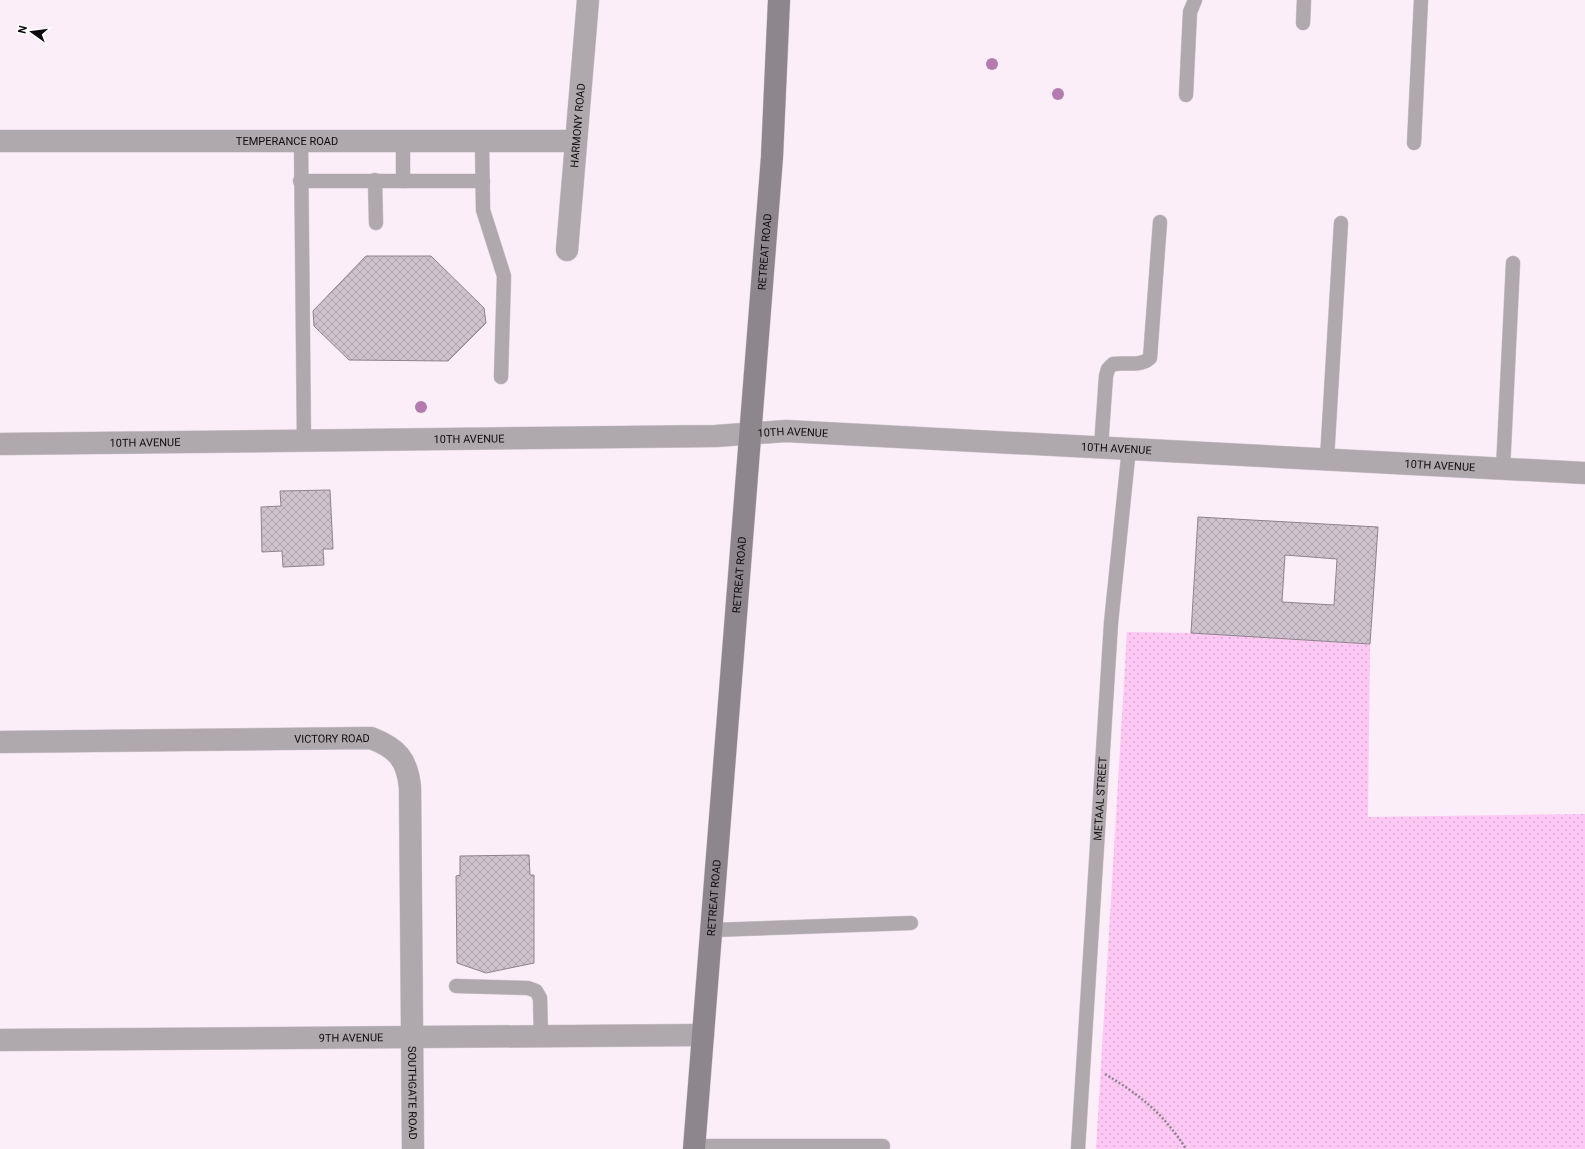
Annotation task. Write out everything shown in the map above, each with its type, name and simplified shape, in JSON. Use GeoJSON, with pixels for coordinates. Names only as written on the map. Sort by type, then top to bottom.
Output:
{"type":"FeatureCollection","features":[{"type":"Feature","properties":{"kind":"main road","name":"RETREAT ROAD"},"geometry":{"type":"LineString","coordinates":[[694,1148],[772,157],[779,0]]}},
{"type":"Feature","properties":{"kind":"street","name":"HARMONY ROAD"},"geometry":{"type":"LineString","coordinates":[[567,250],[574,141],[588,0]]}},
{"type":"Feature","properties":{"kind":"street","name":"TEMPERANCE ROAD"},"geometry":{"type":"LineString","coordinates":[[0,141],[574,141]]}},
{"type":"Feature","properties":{"kind":"street","name":"10TH AVENUE"},"geometry":{"type":"LineString","coordinates":[[0,444],[716,436],[786,431],[1585,473]]}},
{"type":"Feature","properties":{"kind":"street","name":"VICTORY ROAD"},"geometry":{"type":"LineString","coordinates":[[0,742],[371,738],[384,743],[396,752],[404,762],[409,780],[412,1037]]}},
{"type":"Feature","properties":{"kind":"street","name":"9TH AVENUE"},"geometry":{"type":"LineString","coordinates":[[0,1040],[703,1035]]}},
{"type":"Feature","properties":{"kind":"street","name":"SOUTHGATE ROAD"},"geometry":{"type":"LineString","coordinates":[[412,1037],[413,1149]]}},
{"type":"Feature","properties":{"kind":"lane"},"geometry":{"type":"LineString","coordinates":[[1186,95],[1190,12],[1195,0]]}},
{"type":"Feature","properties":{"kind":"lane"},"geometry":{"type":"LineString","coordinates":[[1303,23],[1304,0]]}},
{"type":"Feature","properties":{"kind":"lane"},"geometry":{"type":"LineString","coordinates":[[1414,143],[1421,0]]}},
{"type":"Feature","properties":{"kind":"lane"},"geometry":{"type":"LineString","coordinates":[[301,141],[300,181],[304,441]]}},
{"type":"Feature","properties":{"kind":"lane"},"geometry":{"type":"LineString","coordinates":[[403,141],[403,181]]}},
{"type":"Feature","properties":{"kind":"lane"},"geometry":{"type":"LineString","coordinates":[[482,141],[484,217],[504,276],[501,377]]}},
{"type":"Feature","properties":{"kind":"lane"},"geometry":{"type":"LineString","coordinates":[[375,180],[376,224]]}},
{"type":"Feature","properties":{"kind":"lane"},"geometry":{"type":"LineString","coordinates":[[300,181],[483,181]]}},
{"type":"Feature","properties":{"kind":"lane"},"geometry":{"type":"LineString","coordinates":[[1101,447],[1106,376],[1108,369],[1113,364],[1139,364],[1145,363],[1150,358],[1160,222]]}},
{"type":"Feature","properties":{"kind":"lane"},"geometry":{"type":"LineString","coordinates":[[1327,459],[1341,223]]}},
{"type":"Feature","properties":{"kind":"lane"},"geometry":{"type":"LineString","coordinates":[[1503,469],[1513,263]]}},
{"type":"Feature","properties":{"kind":"lane","name":"METAAL STREET"},"geometry":{"type":"LineString","coordinates":[[1078,1149],[1111,623],[1129,448]]}},
{"type":"Feature","properties":{"kind":"lane"},"geometry":{"type":"LineString","coordinates":[[712,930],[911,923]]}},
{"type":"Feature","properties":{"kind":"lane"},"geometry":{"type":"LineString","coordinates":[[456,986],[528,988],[536,992],[540,998],[541,1037]]}},
{"type":"Feature","properties":{"kind":"lane"},"geometry":{"type":"LineString","coordinates":[[694,1148],[883,1146]]}},
{"type":"Feature","properties":{"kind":"path"},"geometry":{"type":"LineString","coordinates":[[1083,1060],[1136,1093],[1152,1106],[1186,1149]]}},
{"type":"Feature","properties":{"kind":"shaded area"},"geometry":{"type":"Polygon","coordinates":[[[1127,632],[1191,633],[1370,644],[1368,817],[1585,814],[1585,1149],[1096,1149],[1127,632]]]}},
{"type":"Feature","properties":{"kind":"building"},"geometry":{"type":"Polygon","coordinates":[[[366,256],[431,256],[484,308],[486,323],[448,361],[349,360],[314,326],[313,311],[366,256]]]}},
{"type":"Feature","properties":{"kind":"building"},"geometry":{"type":"Polygon","coordinates":[[[330,490],[333,549],[323,549],[324,565],[283,567],[282,551],[262,552],[261,507],[281,506],[280,491],[330,490]]]}},
{"type":"Feature","properties":{"kind":"building"},"geometry":{"type":"Polygon","coordinates":[[[1198,517],[1378,527],[1370,644],[1191,633],[1198,517]],[[1285,555],[1282,602],[1334,605],[1337,559],[1285,555]]]}},
{"type":"Feature","properties":{"kind":"building"},"geometry":{"type":"Polygon","coordinates":[[[529,855],[530,875],[534,875],[534,963],[486,973],[457,963],[456,876],[460,875],[460,856],[529,855]]]}}]}
